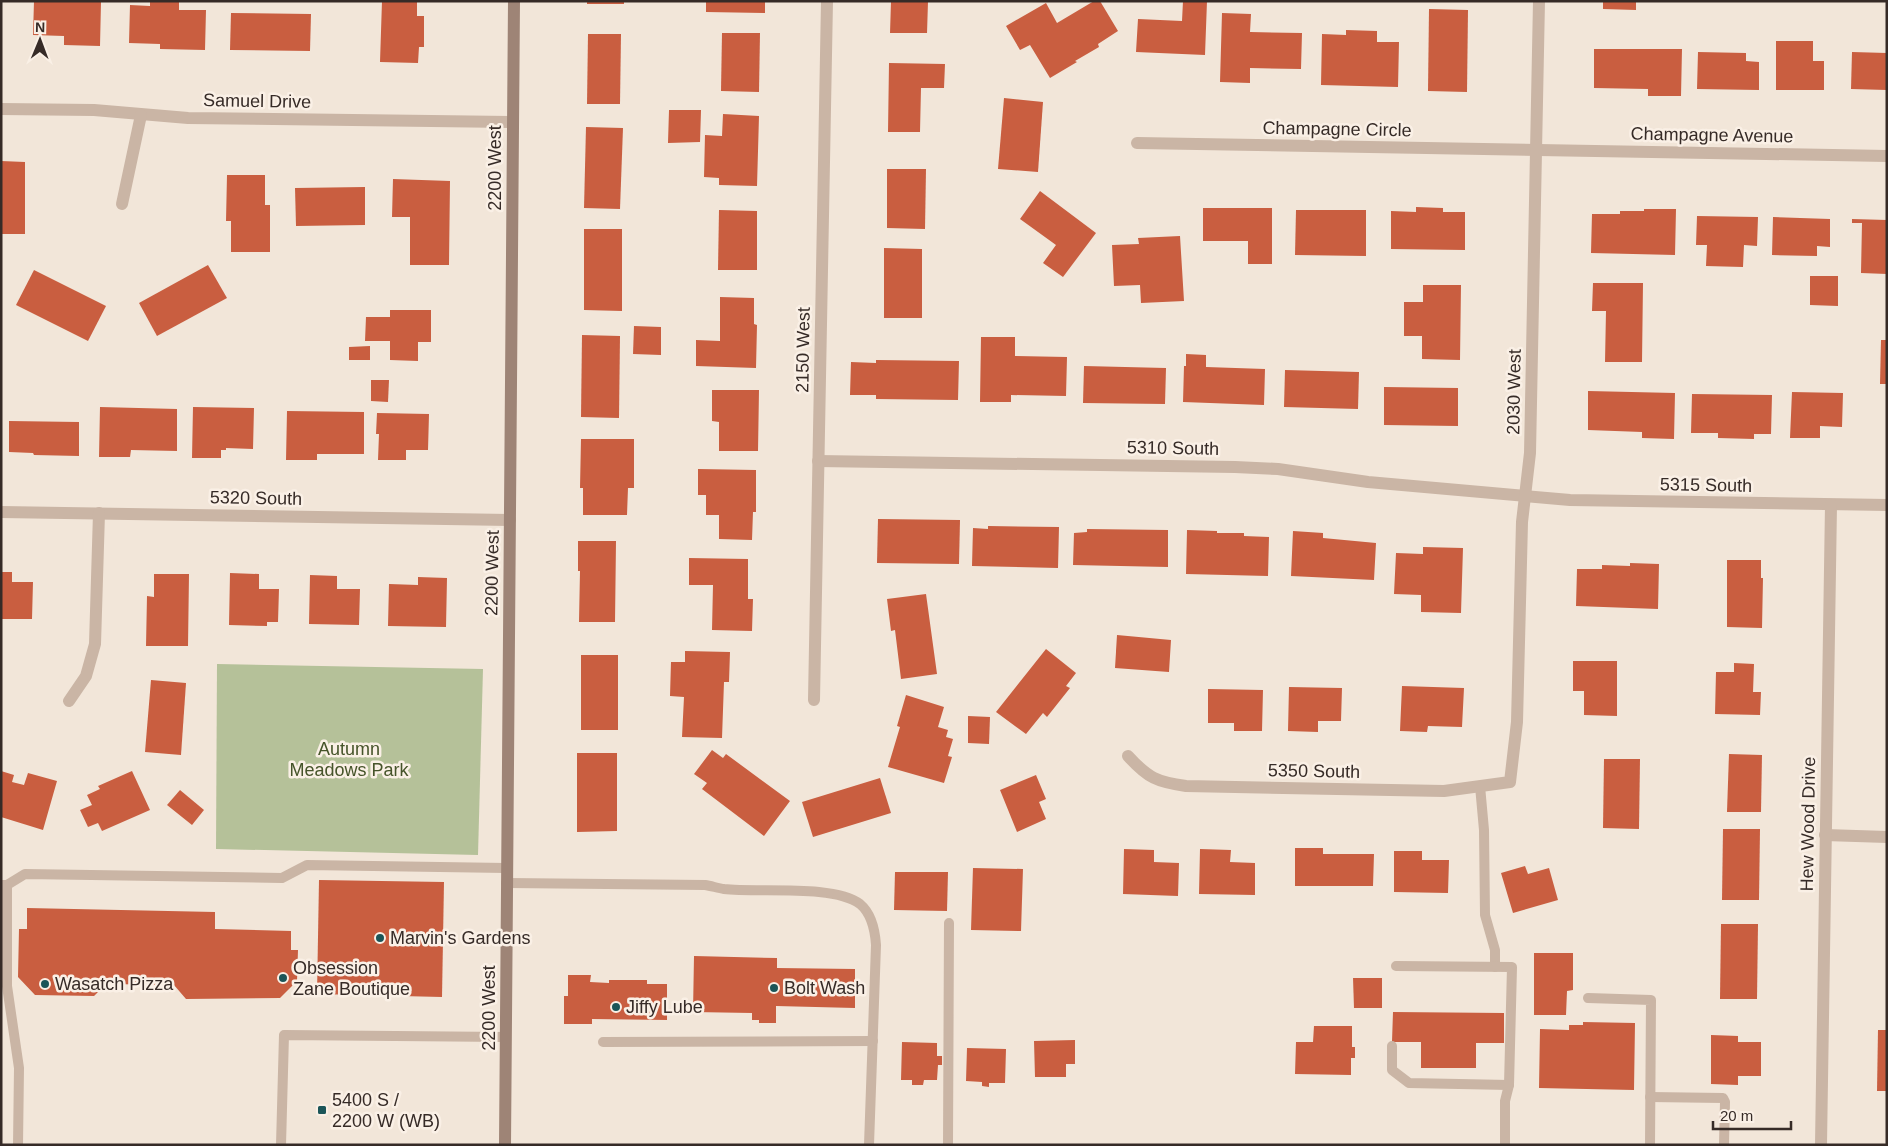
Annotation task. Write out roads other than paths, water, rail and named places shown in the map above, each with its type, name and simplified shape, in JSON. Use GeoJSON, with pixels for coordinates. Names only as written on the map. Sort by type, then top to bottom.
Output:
{"type":"FeatureCollection","features":[{"type":"Feature","properties":{"kind":"street","name":"2200 West"},"geometry":{"type":"LineString","coordinates":[[505,1145],[514,1]]}},
{"type":"Feature","properties":{"kind":"street","name":"2150 West"},"geometry":{"type":"LineString","coordinates":[[814,700],[827,1]]}},
{"type":"Feature","properties":{"kind":"street","name":"2030 West"},"geometry":{"type":"LineString","coordinates":[[1510,782],[1517,722],[1522,522],[1530,453],[1539,1]]}},
{"type":"Feature","properties":{"kind":"street","name":"Samuel Drive"},"geometry":{"type":"LineString","coordinates":[[1,109],[94,110],[188,118],[513,122]]}},
{"type":"Feature","properties":{"kind":"street"},"geometry":{"type":"LineString","coordinates":[[122,204],[141,115]]}},
{"type":"Feature","properties":{"kind":"street","name":"Champagne Circle"},"geometry":{"type":"LineString","coordinates":[[1137,143],[1537,149]]}},
{"type":"Feature","properties":{"kind":"street","name":"Champagne Avenue"},"geometry":{"type":"LineString","coordinates":[[1537,149],[1887,156]]}},
{"type":"Feature","properties":{"kind":"street","name":"5310 South"},"geometry":{"type":"LineString","coordinates":[[818,461],[1278,469],[1376,483],[1525,495]]}},
{"type":"Feature","properties":{"kind":"street","name":"5315 South"},"geometry":{"type":"LineString","coordinates":[[1525,495],[1570,500],[1887,505]]}},
{"type":"Feature","properties":{"kind":"street","name":"Hew Wood Drive"},"geometry":{"type":"LineString","coordinates":[[1821,1145],[1831,505]]}},
{"type":"Feature","properties":{"kind":"street","name":"5320 South"},"geometry":{"type":"LineString","coordinates":[[1,512],[510,520]]}},
{"type":"Feature","properties":{"kind":"street"},"geometry":{"type":"LineString","coordinates":[[69,701],[86,676],[95,644],[99,513]]}},
{"type":"Feature","properties":{"kind":"street","name":"5350 South"},"geometry":{"type":"LineString","coordinates":[[1128,756],[1143,772],[1163,782],[1186,786],[1444,791],[1510,782]]}},
{"type":"Feature","properties":{"kind":"street"},"geometry":{"type":"LineString","coordinates":[[1825,835],[1887,836]]}},
{"type":"Feature","properties":{"kind":"lane"},"geometry":{"type":"LineString","coordinates":[[1480,786],[1484,830],[1485,915],[1495,950],[1494,967]]}},
{"type":"Feature","properties":{"kind":"lane"},"geometry":{"type":"LineString","coordinates":[[18,1145],[19,1068],[6,986],[4,885],[24,874],[282,878],[307,865],[506,868]]}},
{"type":"Feature","properties":{"kind":"lane"},"geometry":{"type":"LineString","coordinates":[[506,883],[705,885],[724,889],[814,891],[846,896],[859,903],[867,911],[875,931],[869,1145]]}},
{"type":"Feature","properties":{"kind":"lane"},"geometry":{"type":"LineString","coordinates":[[948,1145],[949,923]]}},
{"type":"Feature","properties":{"kind":"lane"},"geometry":{"type":"LineString","coordinates":[[1396,966],[1512,967],[1509,1085],[1505,1101],[1505,1145]]}},
{"type":"Feature","properties":{"kind":"lane"},"geometry":{"type":"LineString","coordinates":[[1588,998],[1650,1000],[1650,1145]]}},
{"type":"Feature","properties":{"kind":"lane"},"geometry":{"type":"LineString","coordinates":[[281,1145],[284,1035],[506,1037]]}},
{"type":"Feature","properties":{"kind":"lane"},"geometry":{"type":"LineString","coordinates":[[604,1042],[873,1042]]}},
{"type":"Feature","properties":{"kind":"lane"},"geometry":{"type":"LineString","coordinates":[[1392,1046],[1392,1070],[1409,1083],[1509,1085]]}},
{"type":"Feature","properties":{"kind":"lane"},"geometry":{"type":"LineString","coordinates":[[1650,1097],[1723,1098],[1725,1102],[1724,1145]]}},
{"type":"Feature","properties":{"kind":"place","name":"Marvin's Gardens"},"geometry":{"type":"Point","coordinates":[380,938]}},
{"type":"Feature","properties":{"kind":"place","name":"Obsession Zane Boutique"},"geometry":{"type":"Point","coordinates":[283,978]}},
{"type":"Feature","properties":{"kind":"place","name":"Wasatch Pizza"},"geometry":{"type":"Point","coordinates":[45,984]}},
{"type":"Feature","properties":{"kind":"place","name":"Bolt Wash"},"geometry":{"type":"Point","coordinates":[774,988]}},
{"type":"Feature","properties":{"kind":"place","name":"Jiffy Lube"},"geometry":{"type":"Point","coordinates":[616,1007]}},
{"type":"Feature","properties":{"kind":"place","name":"5400 S / 2200 W (WB)"},"geometry":{"type":"Point","coordinates":[322,1110]}},
{"type":"Feature","properties":{"kind":"park label","name":"Autumn Meadows Park"},"geometry":{"type":"Point","coordinates":[349,760]}}]}
